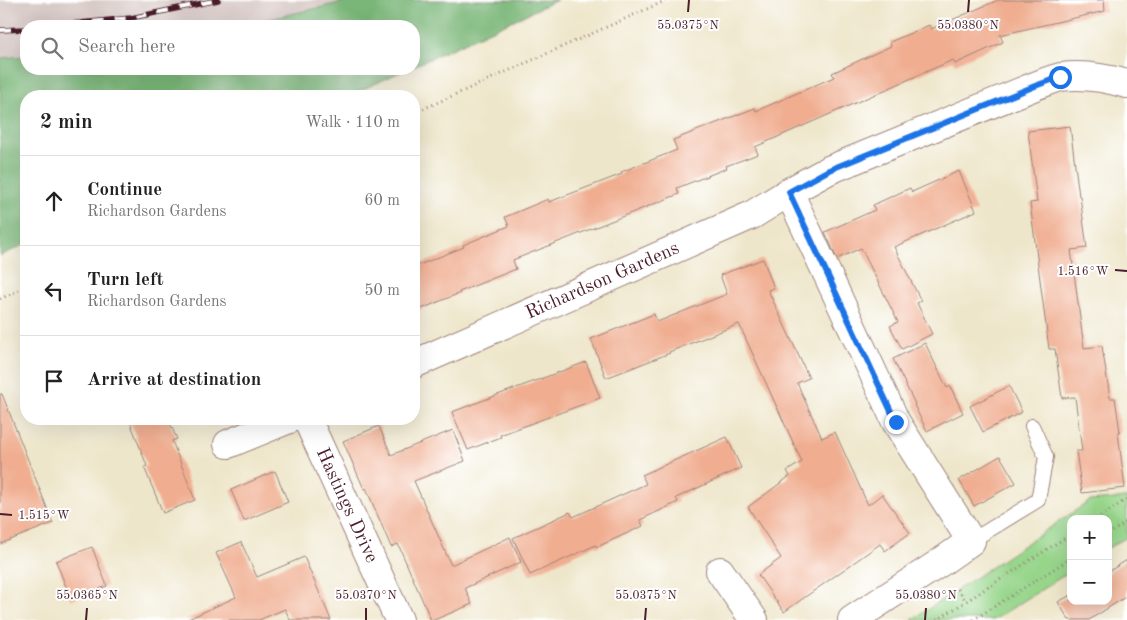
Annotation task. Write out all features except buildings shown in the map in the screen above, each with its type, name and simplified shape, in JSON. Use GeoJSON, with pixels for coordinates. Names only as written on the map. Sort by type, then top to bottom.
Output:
{"type":"FeatureCollection","features":[{"type":"Feature","properties":{"kind":"street","name":"Richardson Gardens"},"geometry":{"type":"LineString","coordinates":[[420,361],[752,215],[829,170],[1035,86],[1060,77],[1086,77],[1113,80],[1127,84]]}},
{"type":"Feature","properties":{"kind":"street"},"geometry":{"type":"LineString","coordinates":[[789,192],[896,422],[971,541],[852,620]]}},
{"type":"Feature","properties":{"kind":"street"},"geometry":{"type":"LineString","coordinates":[[228,444],[274,425]]}},
{"type":"Feature","properties":{"kind":"street","name":"Hastings Drive"},"geometry":{"type":"LineString","coordinates":[[311,425],[399,620]]}},
{"type":"Feature","properties":{"kind":"street"},"geometry":{"type":"LineString","coordinates":[[720,571],[754,620]]}},
{"type":"Feature","properties":{"kind":"lane"},"geometry":{"type":"LineString","coordinates":[[971,541],[1038,500],[1046,457],[1032,426]]}},
{"type":"Feature","properties":{"kind":"path"},"geometry":{"type":"LineString","coordinates":[[420,110],[667,0]]}},
{"type":"Feature","properties":{"kind":"path"},"geometry":{"type":"LineString","coordinates":[[0,298],[20,290]]}},
{"type":"Feature","properties":{"kind":"path"},"geometry":{"type":"LineString","coordinates":[[1102,515],[1127,499]]}},
{"type":"Feature","properties":{"kind":"path"},"geometry":{"type":"LineString","coordinates":[[1112,531],[1127,522]]}},
{"type":"Feature","properties":{"kind":"path"},"geometry":{"type":"LineString","coordinates":[[937,620],[1067,537]]}},
{"type":"Feature","properties":{"kind":"path"},"geometry":{"type":"LineString","coordinates":[[973,620],[1068,560]]}},
{"type":"Feature","properties":{"kind":"shaded area"},"geometry":{"type":"Polygon","coordinates":[[[0,0],[460,0],[402,20],[20,20],[20,58],[0,58],[0,0]]]}},
{"type":"Feature","properties":{"kind":"green space"},"geometry":{"type":"Polygon","coordinates":[[[353,0],[557,0],[420,63],[420,20],[265,20],[353,0]]]}},
{"type":"Feature","properties":{"kind":"green space"},"geometry":{"type":"Polygon","coordinates":[[[20,56],[20,75],[394,75],[361,90],[20,90],[20,247],[0,256],[0,58],[20,56]]]}},
{"type":"Feature","properties":{"kind":"green space"},"geometry":{"type":"Polygon","coordinates":[[[1127,498],[1127,537],[1112,546],[1112,515],[1069,515],[1090,501],[1127,498]]]}},
{"type":"Feature","properties":{"kind":"green space"},"geometry":{"type":"Polygon","coordinates":[[[1067,516],[1067,574],[993,620],[912,620],[1067,516]]]}},
{"type":"Feature","properties":{"kind":"railway"},"geometry":{"type":"LineString","coordinates":[[110,20],[131,18],[218,0]]}},
{"type":"Feature","properties":{"kind":"railway"},"geometry":{"type":"LineString","coordinates":[[0,30],[20,29]]}},
{"type":"Feature","properties":{"kind":"route"},"geometry":{"type":"LineString","coordinates":[[896,422],[789,192],[829,170],[1060,77]]}}]}
